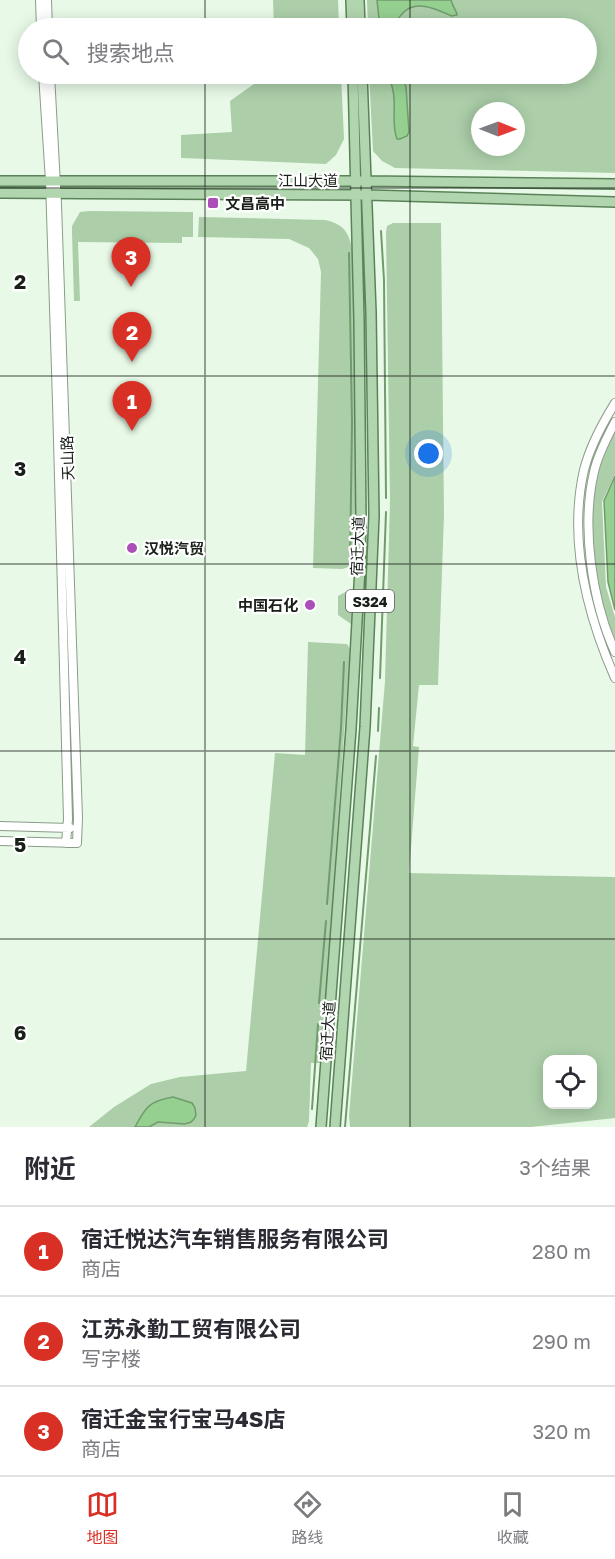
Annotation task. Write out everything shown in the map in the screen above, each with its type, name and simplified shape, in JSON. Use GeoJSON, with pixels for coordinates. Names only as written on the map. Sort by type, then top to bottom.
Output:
{"type":"FeatureCollection","features":[{"type":"Feature","properties":{"kind":"main road"},"geometry":{"type":"LineString","coordinates":[[351,0],[352,18]]}},
{"type":"Feature","properties":{"kind":"main road"},"geometry":{"type":"LineString","coordinates":[[359,0],[360,18]]}},
{"type":"Feature","properties":{"kind":"main road","name":"宿迁大道"},"geometry":{"type":"LineString","coordinates":[[335,1126],[365,727],[374,516],[367,195],[361,181],[354,84]]}},
{"type":"Feature","properties":{"kind":"main road","name":"宿迁大道"},"geometry":{"type":"LineString","coordinates":[[321,1127],[351,729],[360,568],[357,195],[361,181],[362,84]]}},
{"type":"Feature","properties":{"kind":"main road","name":"江山大道"},"geometry":{"type":"LineString","coordinates":[[0,181],[615,184]]}},
{"type":"Feature","properties":{"kind":"main road","name":"江山大道"},"geometry":{"type":"LineString","coordinates":[[0,193],[367,195],[615,202]]}},
{"type":"Feature","properties":{"kind":"main road"},"geometry":{"type":"LineString","coordinates":[[315,1127],[325,1080]]}},
{"type":"Feature","properties":{"kind":"street"},"geometry":{"type":"LineString","coordinates":[[40,0],[41,18]]}},
{"type":"Feature","properties":{"kind":"street"},"geometry":{"type":"LineString","coordinates":[[47,0],[48,18]]}},
{"type":"Feature","properties":{"kind":"street","name":"天山路"},"geometry":{"type":"LineString","coordinates":[[44,84],[53,182]]}},
{"type":"Feature","properties":{"kind":"street","name":"天山路"},"geometry":{"type":"LineString","coordinates":[[50,84],[68,827],[66,843],[77,843],[53,194]]}},
{"type":"Feature","properties":{"kind":"street"},"geometry":{"type":"LineString","coordinates":[[615,403],[590,450],[584,470],[578,516],[580,553],[587,593],[598,633],[615,678]]}},
{"type":"Feature","properties":{"kind":"street"},"geometry":{"type":"LineString","coordinates":[[615,422],[594,472],[589,497],[588,524],[591,565],[596,589],[606,630],[615,652]]}},
{"type":"Feature","properties":{"kind":"street"},"geometry":{"type":"LineString","coordinates":[[0,826],[78,828]]}},
{"type":"Feature","properties":{"kind":"street"},"geometry":{"type":"LineString","coordinates":[[0,841],[66,843]]}},
{"type":"Feature","properties":{"kind":"shaded area"},"geometry":{"type":"Polygon","coordinates":[[[273,0],[338,0],[339,18],[274,18],[273,0]]]}},
{"type":"Feature","properties":{"kind":"shaded area"},"geometry":{"type":"Polygon","coordinates":[[[367,0],[615,0],[615,173],[395,168],[382,161],[373,151],[370,84],[597,84],[597,18],[368,18],[367,0]]]}},
{"type":"Feature","properties":{"kind":"shaded area"},"geometry":{"type":"Polygon","coordinates":[[[377,0],[451,0],[457,15],[452,16],[428,7],[416,6],[405,11],[400,18],[379,18],[377,0]]]}},
{"type":"Feature","properties":{"kind":"shaded area"},"geometry":{"type":"Polygon","coordinates":[[[254,84],[341,84],[344,139],[336,155],[326,164],[181,158],[181,135],[232,132],[230,101],[254,84]]]}},
{"type":"Feature","properties":{"kind":"shaded area"},"geometry":{"type":"Polygon","coordinates":[[[391,84],[405,84],[409,132],[407,136],[400,139],[397,139],[395,134],[391,84]]]}},
{"type":"Feature","properties":{"kind":"shaded area"},"geometry":{"type":"Polygon","coordinates":[[[80,212],[193,212],[193,237],[182,237],[182,243],[78,242],[80,301],[74,301],[72,226],[80,212]]]}},
{"type":"Feature","properties":{"kind":"shaded area"},"geometry":{"type":"Polygon","coordinates":[[[199,217],[325,220],[342,227],[348,236],[353,254],[356,446],[354,566],[342,569],[313,568],[321,272],[318,259],[309,248],[289,239],[198,237],[199,217]]]}},
{"type":"Feature","properties":{"kind":"shaded area"},"geometry":{"type":"Polygon","coordinates":[[[393,223],[441,223],[444,515],[438,685],[419,685],[413,746],[419,747],[409,873],[615,877],[615,1118],[531,1127],[350,1127],[349,1116],[385,681],[390,501],[387,226],[393,223]]]}},
{"type":"Feature","properties":{"kind":"shaded area"},"geometry":{"type":"Polygon","coordinates":[[[615,432],[615,474],[602,502],[606,587],[615,617],[615,645],[598,584],[592,521],[599,461],[615,432]]]}},
{"type":"Feature","properties":{"kind":"shaded area"},"geometry":{"type":"Polygon","coordinates":[[[615,476],[615,610],[608,582],[604,501],[615,476]]]}},
{"type":"Feature","properties":{"kind":"shaded area"},"geometry":{"type":"Polygon","coordinates":[[[349,590],[355,591],[353,623],[351,624],[338,615],[338,596],[349,590]]]}},
{"type":"Feature","properties":{"kind":"shaded area"},"geometry":{"type":"Polygon","coordinates":[[[308,642],[347,644],[350,649],[321,1063],[311,1063],[307,1127],[89,1127],[114,1107],[151,1084],[180,1077],[246,1071],[275,753],[305,755],[308,642]]]}},
{"type":"Feature","properties":{"kind":"shaded area"},"geometry":{"type":"Polygon","coordinates":[[[173,1097],[192,1103],[196,1115],[191,1122],[185,1124],[158,1122],[149,1127],[135,1127],[142,1114],[150,1106],[159,1100],[173,1097]]]}},
{"type":"Feature","properties":{"kind":"waterway"},"geometry":{"type":"LineString","coordinates":[[381,231],[384,280],[386,498]]}},
{"type":"Feature","properties":{"kind":"waterway"},"geometry":{"type":"LineString","coordinates":[[349,253],[352,422],[350,566]]}},
{"type":"Feature","properties":{"kind":"waterway"},"geometry":{"type":"LineString","coordinates":[[380,678],[386,512]]}},
{"type":"Feature","properties":{"kind":"waterway"},"geometry":{"type":"LineString","coordinates":[[327,904],[344,662]]}},
{"type":"Feature","properties":{"kind":"waterway"},"geometry":{"type":"LineString","coordinates":[[378,731],[379,708]]}},
{"type":"Feature","properties":{"kind":"waterway"},"geometry":{"type":"LineString","coordinates":[[345,1127],[376,756]]}},
{"type":"Feature","properties":{"kind":"waterway"},"geometry":{"type":"LineString","coordinates":[[319,1003],[326,921]]}},
{"type":"Feature","properties":{"kind":"waterway"},"geometry":{"type":"LineString","coordinates":[[312,1109],[318,1024]]}},
{"type":"Feature","properties":{"kind":"place","name":"文昌高中"},"geometry":{"type":"Point","coordinates":[213,203]}},
{"type":"Feature","properties":{"kind":"place","name":"宿迁金宝行宝马4S店"},"geometry":{"type":"Point","coordinates":[131,287]}},
{"type":"Feature","properties":{"kind":"place","name":"江苏永勤工贸有限公司"},"geometry":{"type":"Point","coordinates":[132,362]}},
{"type":"Feature","properties":{"kind":"place","name":"宿迁悦达汽车销售服务有限公司"},"geometry":{"type":"Point","coordinates":[132,431]}},
{"type":"Feature","properties":{"kind":"place","name":"汉悦汽贸"},"geometry":{"type":"Point","coordinates":[132,548]}},
{"type":"Feature","properties":{"kind":"place","name":"中国石化"},"geometry":{"type":"Point","coordinates":[310,605]}}]}
